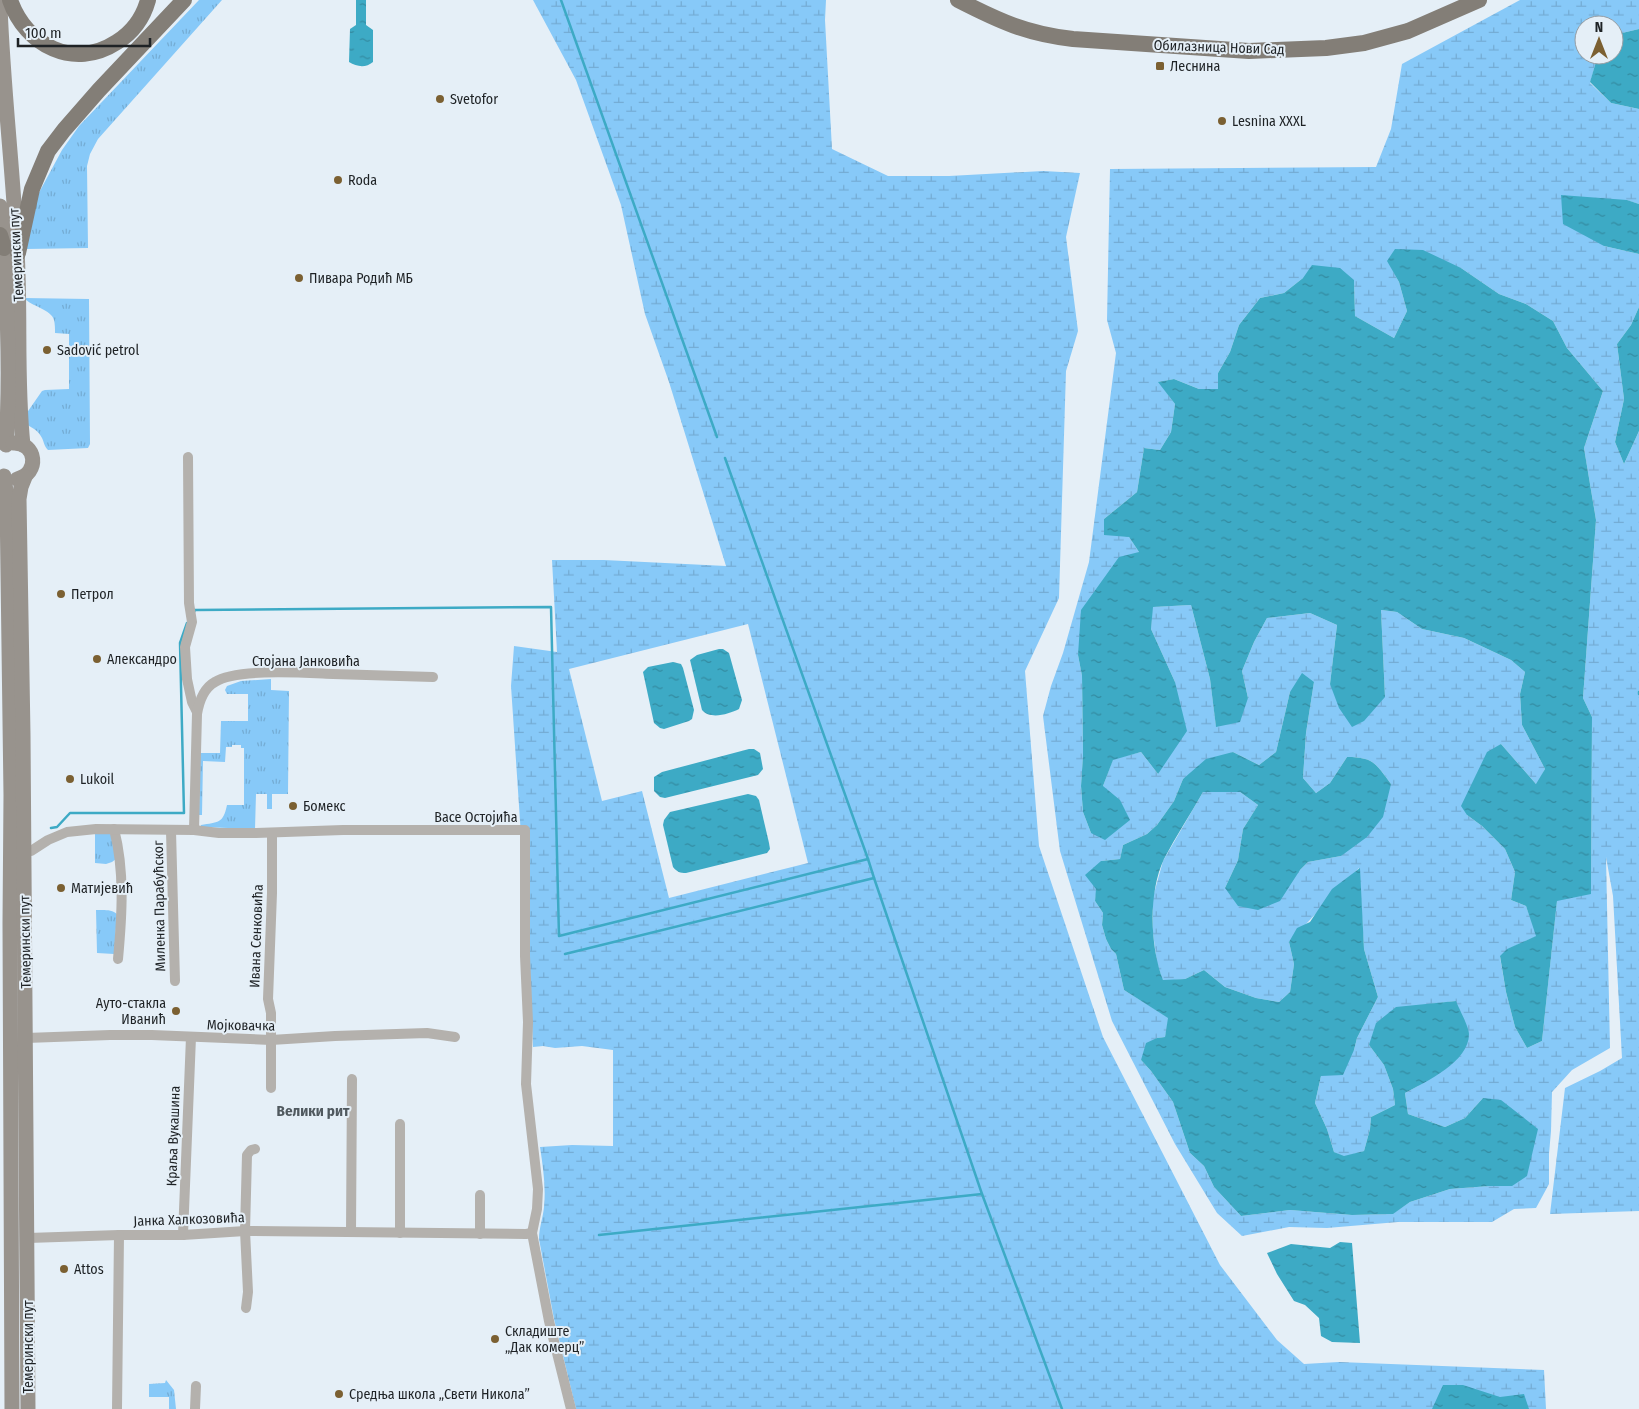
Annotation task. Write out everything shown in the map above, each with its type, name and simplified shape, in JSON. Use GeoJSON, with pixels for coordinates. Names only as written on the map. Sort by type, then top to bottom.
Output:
{"type":"FeatureCollection","features":[{"type":"Feature","properties":{"kind":"main road"},"geometry":{"type":"LineString","coordinates":[[10,0],[18,18],[35,38],[56,50],[83,54],[107,48],[125,37],[140,20],[148,0]]}},
{"type":"Feature","properties":{"kind":"main road"},"geometry":{"type":"LineString","coordinates":[[7,245],[51,147],[92,97],[184,0]]}},
{"type":"Feature","properties":{"kind":"main road","name":"Обилазница Нови Сад"},"geometry":{"type":"LineString","coordinates":[[958,0],[997,20],[1025,31],[1046,36],[1250,51],[1318,48],[1371,41],[1416,28],[1479,0]]}},
{"type":"Feature","properties":{"kind":"main road","name":"Темерински пут"},"geometry":{"type":"LineString","coordinates":[[0,6],[9,154],[7,332],[3,449]]}},
{"type":"Feature","properties":{"kind":"main road","name":"Темерински пут"},"geometry":{"type":"LineString","coordinates":[[0,206],[7,245],[23,444],[28,448],[33,458],[32,468],[25,477],[19,499],[24,851],[11,899],[26,1038],[28,1409]]}},
{"type":"Feature","properties":{"kind":"main road"},"geometry":{"type":"LineString","coordinates":[[3,449],[17,443],[23,444]]}},
{"type":"Feature","properties":{"kind":"main road"},"geometry":{"type":"LineString","coordinates":[[2,473],[14,480],[25,477]]}},
{"type":"Feature","properties":{"kind":"main road","name":"Темерински пут"},"geometry":{"type":"LineString","coordinates":[[2,473],[7,499],[5,765],[11,899],[7,1364],[12,1409]]}},
{"type":"Feature","properties":{"kind":"street"},"geometry":{"type":"LineString","coordinates":[[188,457],[191,617],[185,648],[187,679],[192,702],[197,712]]}},
{"type":"Feature","properties":{"kind":"street","name":"Стојана Јанковића"},"geometry":{"type":"LineString","coordinates":[[194,830],[197,712],[199,701],[213,682],[236,675],[296,672],[433,677]]}},
{"type":"Feature","properties":{"kind":"street","name":"Васе Остојића"},"geometry":{"type":"LineString","coordinates":[[24,851],[31,850],[67,832],[96,829],[194,830],[219,833],[343,830],[526,830],[525,956],[528,1022],[526,1084],[538,1189],[537,1209],[532,1233]]}},
{"type":"Feature","properties":{"kind":"street"},"geometry":{"type":"LineString","coordinates":[[114,829],[118,849],[122,902],[118,959]]}},
{"type":"Feature","properties":{"kind":"street","name":"Миленка Парабућског"},"geometry":{"type":"LineString","coordinates":[[171,830],[175,982]]}},
{"type":"Feature","properties":{"kind":"street","name":"Ивана Сенковића"},"geometry":{"type":"LineString","coordinates":[[271,1088],[271,1014],[268,999],[272,833]]}},
{"type":"Feature","properties":{"kind":"street","name":"Мојковачка"},"geometry":{"type":"LineString","coordinates":[[26,1038],[110,1035],[271,1040],[335,1036],[427,1034],[455,1037]]}},
{"type":"Feature","properties":{"kind":"street","name":"Краља Вукашина"},"geometry":{"type":"LineString","coordinates":[[183,1235],[191,1037]]}},
{"type":"Feature","properties":{"kind":"street"},"geometry":{"type":"LineString","coordinates":[[351,1232],[352,1079]]}},
{"type":"Feature","properties":{"kind":"street"},"geometry":{"type":"LineString","coordinates":[[400,1124],[400,1233]]}},
{"type":"Feature","properties":{"kind":"street"},"geometry":{"type":"LineString","coordinates":[[246,1308],[248,1292],[245,1231],[247,1155],[251,1150],[255,1149]]}},
{"type":"Feature","properties":{"kind":"street"},"geometry":{"type":"LineString","coordinates":[[480,1195],[480,1234]]}},
{"type":"Feature","properties":{"kind":"street","name":"Јанка Халкозовића"},"geometry":{"type":"LineString","coordinates":[[28,1238],[183,1235],[245,1231],[532,1233]]}},
{"type":"Feature","properties":{"kind":"street"},"geometry":{"type":"LineString","coordinates":[[532,1233],[549,1321],[571,1409]]}},
{"type":"Feature","properties":{"kind":"street"},"geometry":{"type":"LineString","coordinates":[[117,1409],[118,1235]]}},
{"type":"Feature","properties":{"kind":"street"},"geometry":{"type":"LineString","coordinates":[[195,1409],[196,1386]]}},
{"type":"Feature","properties":{"kind":"green space"},"geometry":{"type":"Polygon","coordinates":[[[199,0],[222,0],[98,139],[90,154],[87,166],[88,248],[26,249],[35,200],[62,150],[79,126],[199,0]]]}},
{"type":"Feature","properties":{"kind":"green space"},"geometry":{"type":"Polygon","coordinates":[[[533,0],[826,0],[825,20],[832,149],[888,176],[949,176],[1043,171],[1080,173],[1066,237],[1078,331],[1066,371],[1059,598],[1025,671],[1039,846],[1103,1037],[1220,1265],[1277,1340],[1304,1364],[1339,1362],[1544,1370],[1546,1409],[576,1409],[554,1319],[539,1239],[545,1192],[540,1147],[572,1145],[613,1146],[613,1050],[582,1046],[533,1047],[529,955],[511,686],[514,646],[557,652],[552,560],[604,560],[726,566],[669,382],[645,314],[621,205],[576,80],[533,0]],[[748,624],[569,669],[602,801],[642,791],[669,898],[808,863],[748,624]]]}},
{"type":"Feature","properties":{"kind":"green space"},"geometry":{"type":"Polygon","coordinates":[[[1520,0],[1639,0],[1639,29],[1624,33],[1624,15],[1574,15],[1574,65],[1595,65],[1590,83],[1611,103],[1639,109],[1639,204],[1626,200],[1604,246],[1639,254],[1639,307],[1631,325],[1617,344],[1624,399],[1615,442],[1624,464],[1639,431],[1639,1211],[1550,1214],[1565,1088],[1622,1058],[1613,896],[1606,857],[1610,1048],[1572,1070],[1552,1092],[1549,1184],[1536,1208],[1514,1209],[1492,1222],[1398,1222],[1327,1228],[1289,1227],[1242,1236],[1217,1213],[1175,1144],[1112,1021],[1060,851],[1043,716],[1089,562],[1116,353],[1107,320],[1110,169],[1376,167],[1391,129],[1402,64],[1520,0]],[[1388,261],[1399,282],[1407,311],[1394,338],[1355,316],[1354,280],[1303,278],[1284,293],[1260,298],[1239,325],[1230,352],[1218,373],[1218,389],[1199,389],[1174,379],[1159,382],[1175,404],[1171,432],[1160,450],[1144,448],[1137,492],[1104,519],[1129,537],[1139,552],[1078,655],[1082,676],[1083,756],[1081,786],[1083,812],[1091,833],[1103,786],[1113,759],[1141,752],[1158,774],[1175,682],[1151,629],[1152,607],[1191,605],[1210,679],[1216,726],[1248,698],[1242,671],[1254,642],[1267,618],[1310,613],[1337,625],[1330,684],[1385,697],[1381,610],[1397,612],[1422,629],[1464,638],[1511,660],[1525,672],[1520,694],[1522,725],[1545,769],[1537,785],[1501,744],[1467,815],[1482,826],[1505,849],[1515,872],[1511,900],[1526,906],[1537,936],[1508,949],[1500,957],[1515,1027],[1527,1048],[1542,1041],[1557,900],[1591,893],[1592,717],[1583,698],[1596,520],[1584,448],[1603,391],[1567,348],[1553,321],[1526,304],[1499,294],[1461,268],[1388,261]],[[1314,682],[1290,692],[1276,752],[1259,765],[1233,752],[1183,779],[1174,801],[1157,825],[1147,834],[1123,845],[1120,859],[1101,861],[1095,901],[1103,913],[1102,925],[1106,939],[1116,954],[1124,990],[1169,1018],[1165,1037],[1157,1038],[1141,1060],[1173,1102],[1190,1153],[1204,1166],[1214,1187],[1241,1216],[1290,1210],[1352,1215],[1392,1214],[1410,1202],[1450,1189],[1511,1186],[1483,1098],[1465,1118],[1445,1127],[1408,1114],[1405,1093],[1418,1086],[1456,1001],[1431,1004],[1369,1045],[1384,1065],[1393,1089],[1395,1105],[1371,1117],[1364,1151],[1344,1157],[1334,1152],[1327,1129],[1315,1103],[1321,1076],[1354,1050],[1357,1038],[1378,997],[1364,949],[1359,868],[1289,942],[1294,964],[1290,992],[1279,1002],[1256,998],[1225,987],[1204,970],[1185,979],[1163,981],[1157,963],[1153,933],[1153,897],[1163,861],[1203,792],[1240,792],[1258,805],[1243,829],[1238,860],[1225,888],[1300,870],[1308,862],[1341,856],[1391,784],[1374,763],[1363,758],[1347,757],[1330,783],[1316,793],[1303,778],[1306,733],[1314,682]]]}},
{"type":"Feature","properties":{"kind":"green space"},"geometry":{"type":"Polygon","coordinates":[[[24,298],[89,299],[90,444],[88,448],[48,450],[38,433],[24,423],[26,414],[42,391],[69,389],[69,334],[55,333],[54,322],[49,313],[24,298]]]}},
{"type":"Feature","properties":{"kind":"green space"},"geometry":{"type":"Polygon","coordinates":[[[271,679],[271,690],[289,691],[288,794],[272,794],[272,809],[267,809],[267,794],[256,794],[255,829],[201,827],[201,825],[219,821],[224,816],[227,805],[244,805],[244,748],[241,748],[241,745],[232,745],[232,747],[226,747],[225,762],[203,761],[202,815],[199,815],[200,753],[220,753],[221,721],[248,721],[248,694],[227,694],[225,690],[227,686],[241,681],[271,679]]]}},
{"type":"Feature","properties":{"kind":"green space"},"geometry":{"type":"Polygon","coordinates":[[[95,833],[109,833],[112,836],[116,859],[112,862],[106,864],[95,863],[95,833]]]}},
{"type":"Feature","properties":{"kind":"green space"},"geometry":{"type":"Polygon","coordinates":[[[96,910],[110,911],[117,914],[114,954],[97,953],[96,910]]]}},
{"type":"Feature","properties":{"kind":"green space"},"geometry":{"type":"Polygon","coordinates":[[[166,1380],[174,1390],[176,1409],[169,1409],[169,1397],[149,1397],[149,1384],[165,1383],[166,1380]]]}},
{"type":"Feature","properties":{"kind":"water"},"geometry":{"type":"Polygon","coordinates":[[[356,0],[366,0],[366,25],[373,30],[373,62],[364,66],[358,66],[349,62],[350,29],[356,25],[356,0]]]}},
{"type":"Feature","properties":{"kind":"water"},"geometry":{"type":"Polygon","coordinates":[[[1639,29],[1639,109],[1611,103],[1590,82],[1595,65],[1624,65],[1624,33],[1639,29]]]}},
{"type":"Feature","properties":{"kind":"water"},"geometry":{"type":"Polygon","coordinates":[[[1561,195],[1627,200],[1639,204],[1639,254],[1604,246],[1563,224],[1561,195]]]}},
{"type":"Feature","properties":{"kind":"water"},"geometry":{"type":"Polygon","coordinates":[[[1395,249],[1423,250],[1461,268],[1499,294],[1526,304],[1553,321],[1567,348],[1603,391],[1584,448],[1596,520],[1583,698],[1592,717],[1591,894],[1557,901],[1542,1041],[1527,1048],[1515,1027],[1506,992],[1500,956],[1507,949],[1536,936],[1526,906],[1511,900],[1515,872],[1505,849],[1482,826],[1467,815],[1461,806],[1487,752],[1501,744],[1536,784],[1545,769],[1522,725],[1520,694],[1525,672],[1511,660],[1464,638],[1422,629],[1397,612],[1381,610],[1385,697],[1364,721],[1352,727],[1339,708],[1330,684],[1337,625],[1310,613],[1267,618],[1254,642],[1242,671],[1248,698],[1240,722],[1216,727],[1210,679],[1191,605],[1153,607],[1151,629],[1175,682],[1187,731],[1158,774],[1141,752],[1113,760],[1103,786],[1120,800],[1130,820],[1105,840],[1091,833],[1083,812],[1081,786],[1083,755],[1082,676],[1078,655],[1081,610],[1119,557],[1139,552],[1129,537],[1104,535],[1104,519],[1137,492],[1144,448],[1160,450],[1171,432],[1175,404],[1158,382],[1174,379],[1199,389],[1218,389],[1218,373],[1230,352],[1239,325],[1260,298],[1284,293],[1303,278],[1312,265],[1340,268],[1354,280],[1355,316],[1394,338],[1407,311],[1399,282],[1387,261],[1395,249]]]}},
{"type":"Feature","properties":{"kind":"water"},"geometry":{"type":"Polygon","coordinates":[[[1639,307],[1639,431],[1624,464],[1615,442],[1624,399],[1617,344],[1631,325],[1639,307]]]}},
{"type":"Feature","properties":{"kind":"water"},"geometry":{"type":"Polygon","coordinates":[[[719,649],[729,653],[742,700],[739,709],[730,713],[710,715],[702,710],[690,660],[697,655],[719,649]]]}},
{"type":"Feature","properties":{"kind":"water"},"geometry":{"type":"Polygon","coordinates":[[[673,662],[681,664],[683,668],[694,710],[692,719],[689,721],[664,729],[654,723],[643,672],[648,667],[673,662]]]}},
{"type":"Feature","properties":{"kind":"water"},"geometry":{"type":"Polygon","coordinates":[[[1302,673],[1314,682],[1306,733],[1303,778],[1316,793],[1330,783],[1347,757],[1369,760],[1378,767],[1391,784],[1383,817],[1367,837],[1341,856],[1308,862],[1300,870],[1280,901],[1258,910],[1238,906],[1225,888],[1238,860],[1243,829],[1258,805],[1240,792],[1203,792],[1164,859],[1155,888],[1153,936],[1155,952],[1163,980],[1185,979],[1204,970],[1225,987],[1256,998],[1279,1002],[1290,992],[1294,964],[1289,942],[1297,928],[1310,922],[1332,889],[1360,868],[1364,949],[1378,997],[1357,1038],[1343,1075],[1321,1076],[1315,1103],[1327,1129],[1334,1152],[1344,1156],[1364,1151],[1371,1117],[1395,1105],[1393,1089],[1384,1065],[1369,1045],[1376,1023],[1396,1007],[1456,1001],[1469,1031],[1467,1044],[1455,1062],[1445,1070],[1405,1093],[1408,1114],[1445,1127],[1465,1118],[1483,1098],[1501,1100],[1538,1129],[1527,1176],[1512,1186],[1450,1189],[1410,1202],[1393,1214],[1352,1215],[1290,1210],[1241,1216],[1214,1187],[1204,1166],[1190,1153],[1173,1102],[1141,1060],[1146,1043],[1165,1037],[1168,1018],[1124,990],[1116,954],[1106,939],[1102,925],[1103,913],[1095,901],[1096,889],[1085,875],[1101,861],[1120,859],[1123,845],[1147,834],[1157,825],[1174,801],[1183,779],[1206,759],[1233,752],[1259,765],[1276,752],[1290,692],[1302,673]]]}},
{"type":"Feature","properties":{"kind":"water"},"geometry":{"type":"Polygon","coordinates":[[[754,749],[760,753],[763,769],[758,775],[665,798],[660,797],[654,791],[654,777],[662,772],[754,749]]]}},
{"type":"Feature","properties":{"kind":"water"},"geometry":{"type":"Polygon","coordinates":[[[748,794],[756,796],[759,800],[770,849],[767,853],[686,873],[674,869],[663,825],[670,812],[748,794]]]}},
{"type":"Feature","properties":{"kind":"water"},"geometry":{"type":"Polygon","coordinates":[[[1340,1242],[1352,1243],[1360,1343],[1332,1342],[1321,1336],[1319,1318],[1305,1305],[1294,1301],[1277,1274],[1267,1253],[1291,1244],[1330,1248],[1340,1242]]]}},
{"type":"Feature","properties":{"kind":"water"},"geometry":{"type":"Polygon","coordinates":[[[1443,1385],[1463,1385],[1500,1397],[1524,1394],[1529,1409],[1432,1409],[1443,1385]]]}},
{"type":"Feature","properties":{"kind":"waterway"},"geometry":{"type":"LineString","coordinates":[[561,0],[717,437]]}},
{"type":"Feature","properties":{"kind":"waterway"},"geometry":{"type":"LineString","coordinates":[[725,458],[868,859]]}},
{"type":"Feature","properties":{"kind":"waterway"},"geometry":{"type":"LineString","coordinates":[[194,612],[195,610],[551,607],[559,936],[868,859],[874,878]]}},
{"type":"Feature","properties":{"kind":"waterway"},"geometry":{"type":"LineString","coordinates":[[51,828],[57,827],[70,813],[184,813],[180,643],[187,623]]}},
{"type":"Feature","properties":{"kind":"waterway"},"geometry":{"type":"LineString","coordinates":[[565,954],[874,878],[982,1194],[1062,1409]]}},
{"type":"Feature","properties":{"kind":"waterway"},"geometry":{"type":"LineString","coordinates":[[599,1235],[982,1194]]}},
{"type":"Feature","properties":{"kind":"place","name":"Леснина"},"geometry":{"type":"Point","coordinates":[1160,66]}},
{"type":"Feature","properties":{"kind":"place","name":"Svetofor"},"geometry":{"type":"Point","coordinates":[440,99]}},
{"type":"Feature","properties":{"kind":"place","name":"Lesnina XXXL"},"geometry":{"type":"Point","coordinates":[1222,121]}},
{"type":"Feature","properties":{"kind":"place","name":"Roda"},"geometry":{"type":"Point","coordinates":[338,180]}},
{"type":"Feature","properties":{"kind":"place","name":"Пивара Родић МБ"},"geometry":{"type":"Point","coordinates":[299,278]}},
{"type":"Feature","properties":{"kind":"place","name":"Sadović petrol"},"geometry":{"type":"Point","coordinates":[47,350]}},
{"type":"Feature","properties":{"kind":"place","name":"Петрол"},"geometry":{"type":"Point","coordinates":[61,594]}},
{"type":"Feature","properties":{"kind":"place","name":"Александро"},"geometry":{"type":"Point","coordinates":[97,659]}},
{"type":"Feature","properties":{"kind":"place","name":"Lukoil"},"geometry":{"type":"Point","coordinates":[70,779]}},
{"type":"Feature","properties":{"kind":"place","name":"Бомекс"},"geometry":{"type":"Point","coordinates":[293,806]}},
{"type":"Feature","properties":{"kind":"place","name":"Матијевић"},"geometry":{"type":"Point","coordinates":[61,888]}},
{"type":"Feature","properties":{"kind":"place","name":"Ауто-стакла Иванић"},"geometry":{"type":"Point","coordinates":[176,1011]}},
{"type":"Feature","properties":{"kind":"place","name":"Attos"},"geometry":{"type":"Point","coordinates":[64,1269]}},
{"type":"Feature","properties":{"kind":"place","name":"Складиште „Дак комерц”"},"geometry":{"type":"Point","coordinates":[495,1339]}},
{"type":"Feature","properties":{"kind":"place","name":"Средња школа „Свети Никола”"},"geometry":{"type":"Point","coordinates":[339,1394]}},
{"type":"Feature","properties":{"kind":"district","name":"Велики рит"},"geometry":{"type":"Point","coordinates":[313,1111]}}]}
